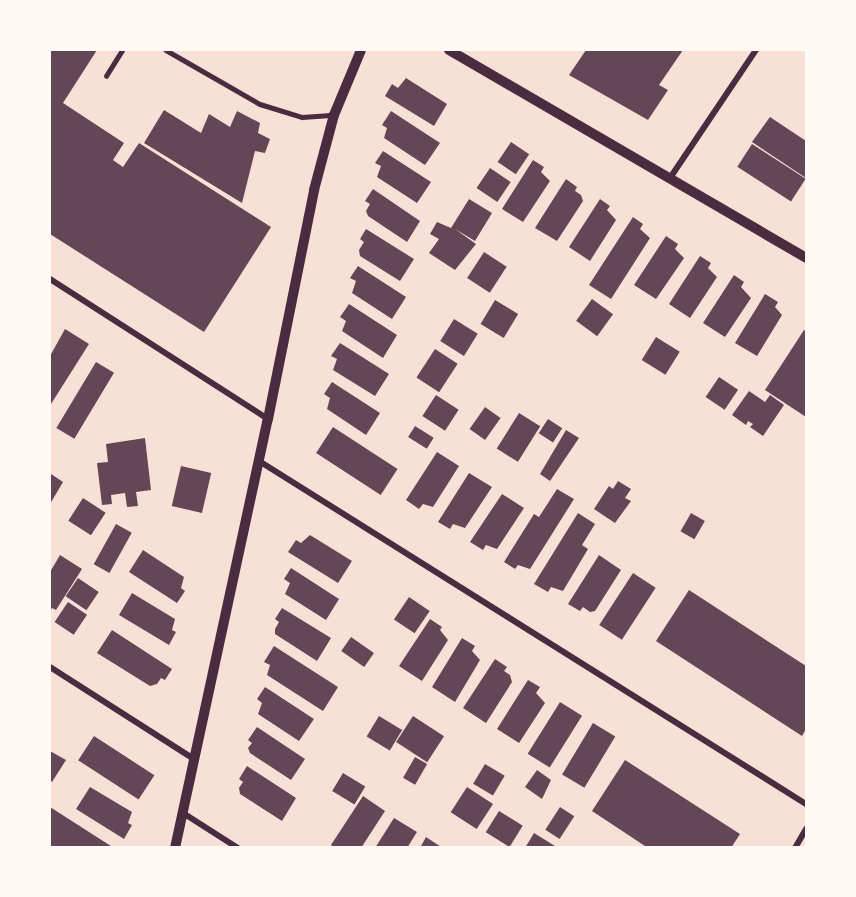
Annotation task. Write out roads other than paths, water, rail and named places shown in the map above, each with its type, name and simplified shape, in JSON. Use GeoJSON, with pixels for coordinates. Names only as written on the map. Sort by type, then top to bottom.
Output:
{"type":"FeatureCollection","features":[{"type":"Feature","properties":{"kind":"street"},"geometry":{"type":"LineString","coordinates":[[174,848],[268,419],[314,190],[334,115],[361,50]]}},
{"type":"Feature","properties":{"kind":"street"},"geometry":{"type":"LineString","coordinates":[[449,50],[807,258]]}},
{"type":"Feature","properties":{"kind":"street"},"geometry":{"type":"LineString","coordinates":[[670,178],[756,50]]}},
{"type":"Feature","properties":{"kind":"street"},"geometry":{"type":"LineString","coordinates":[[50,279],[268,419]]}},
{"type":"Feature","properties":{"kind":"street"},"geometry":{"type":"LineString","coordinates":[[259,460],[807,804]]}},
{"type":"Feature","properties":{"kind":"street"},"geometry":{"type":"LineString","coordinates":[[50,667],[194,759]]}},
{"type":"Feature","properties":{"kind":"street"},"geometry":{"type":"LineString","coordinates":[[182,813],[238,848]]}},
{"type":"Feature","properties":{"kind":"street"},"geometry":{"type":"LineString","coordinates":[[795,848],[807,829]]}},
{"type":"Feature","properties":{"kind":"lane"},"geometry":{"type":"LineString","coordinates":[[106,76],[122,50]]}},
{"type":"Feature","properties":{"kind":"lane"},"geometry":{"type":"LineString","coordinates":[[166,50],[260,104],[302,117],[334,115]]}}]}
